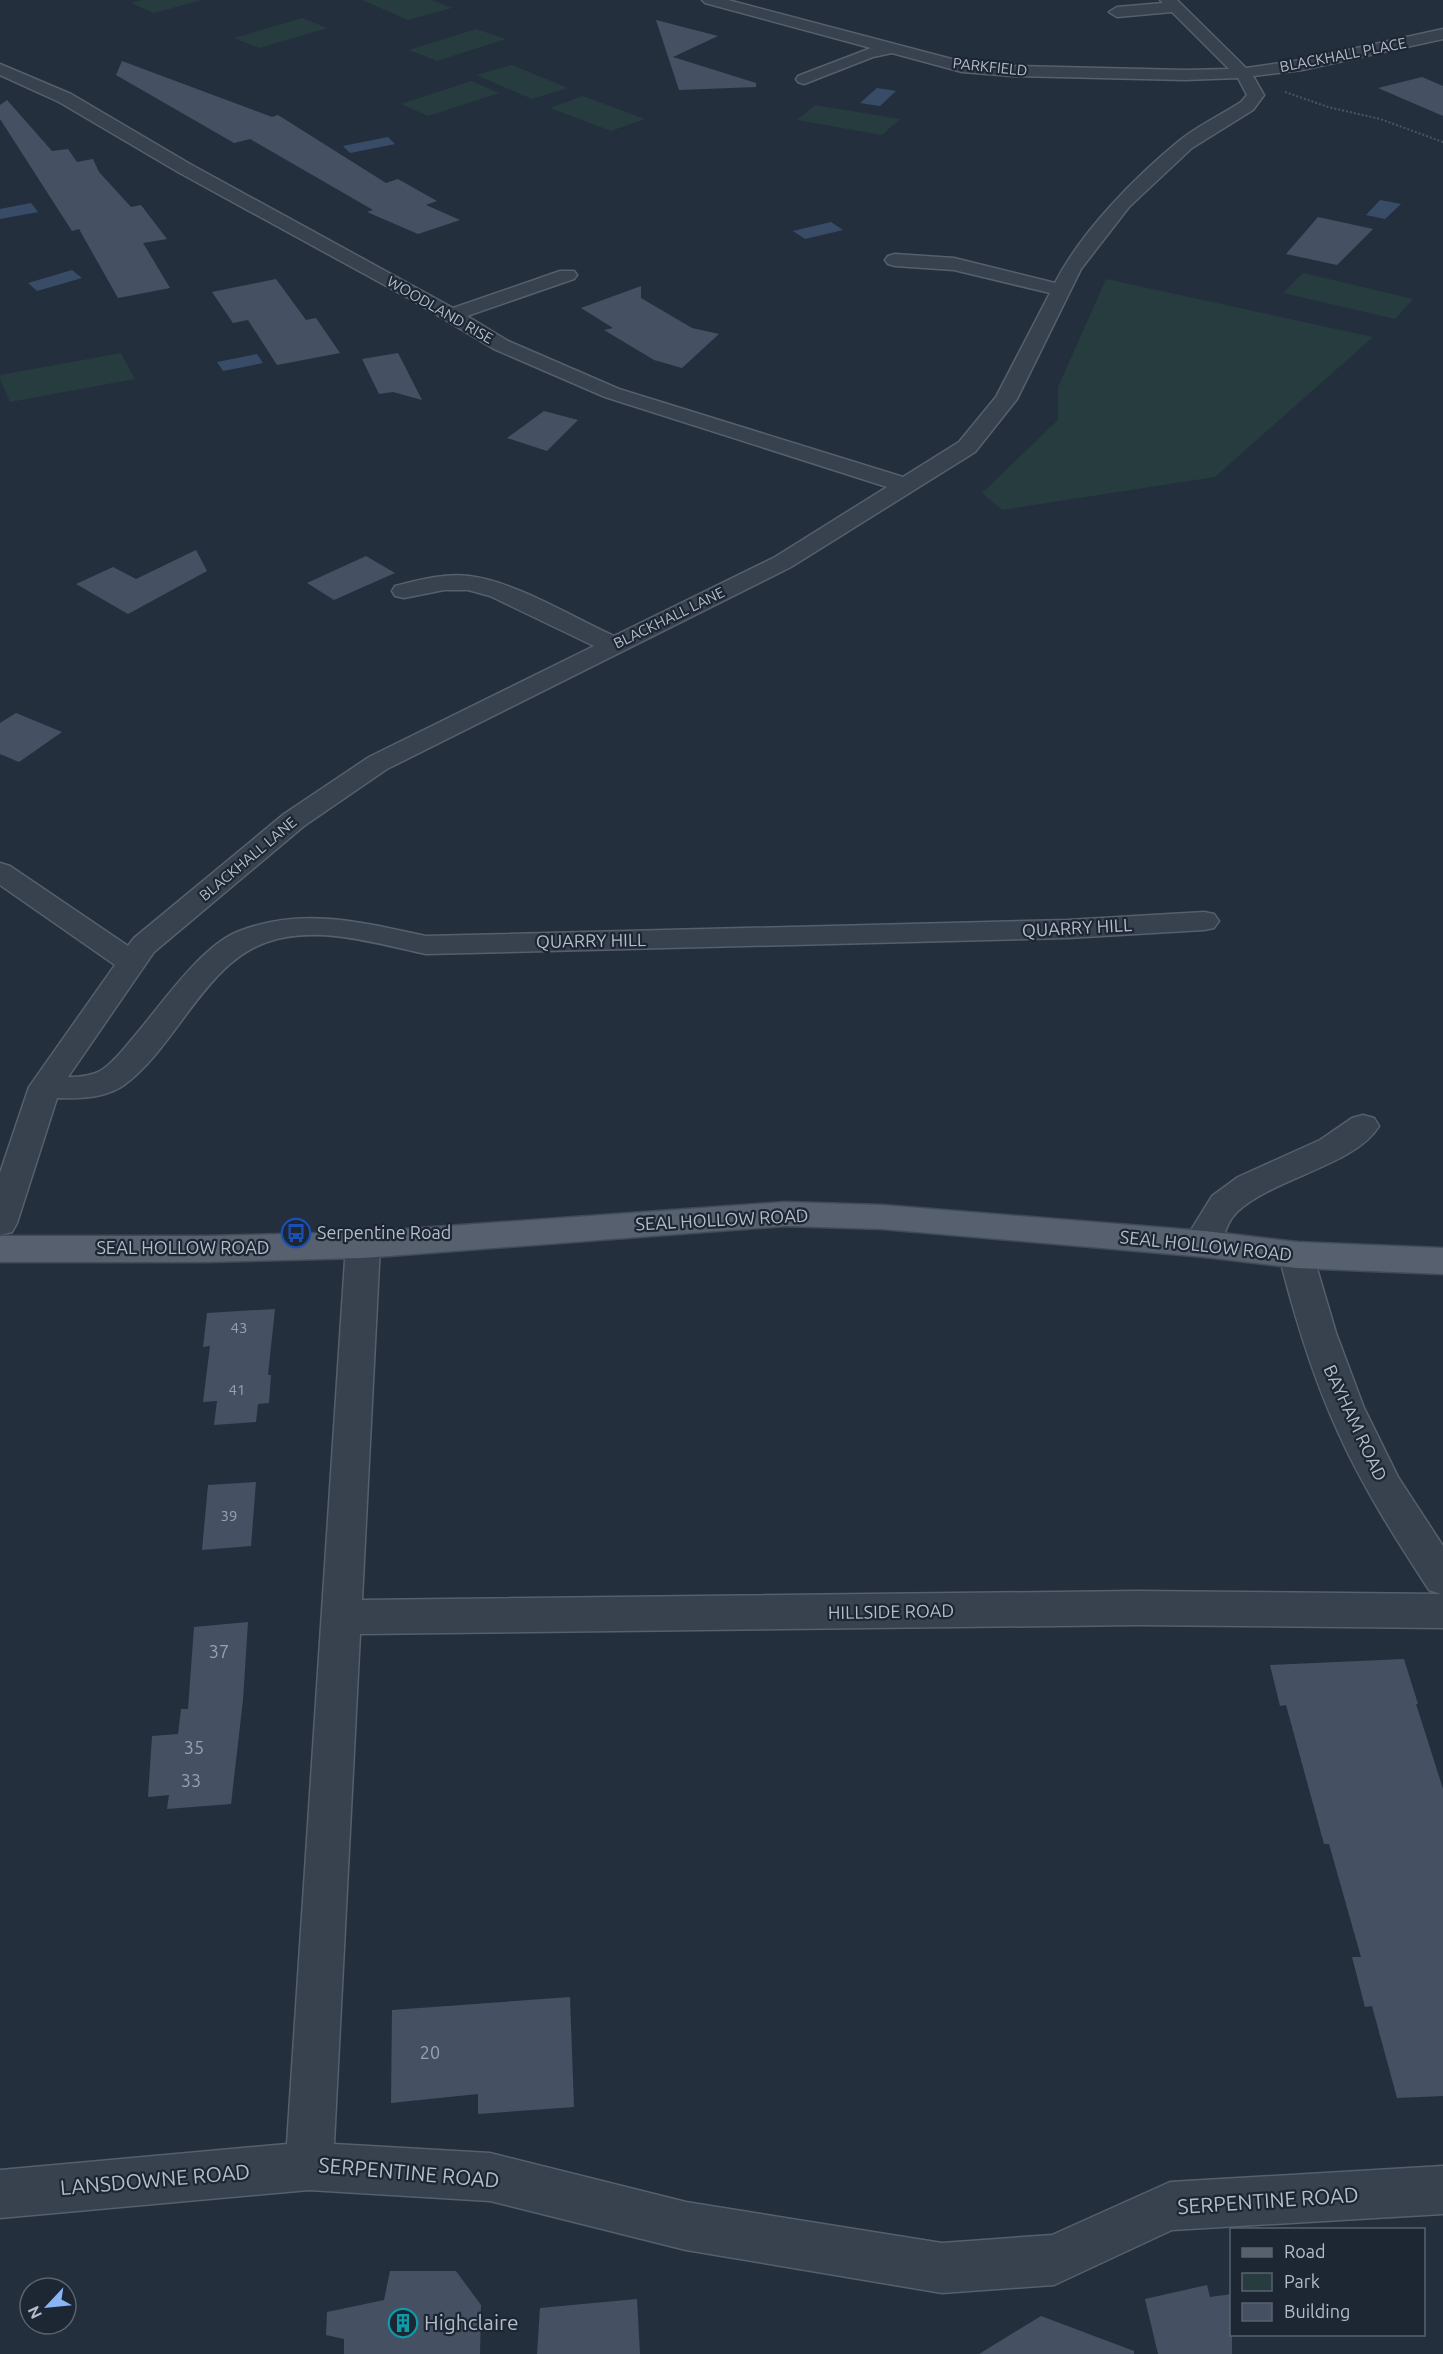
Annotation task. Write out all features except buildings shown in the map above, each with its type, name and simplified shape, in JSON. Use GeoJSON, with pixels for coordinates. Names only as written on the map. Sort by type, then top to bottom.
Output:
{"type":"FeatureCollection","features":[{"type":"Feature","properties":{"kind":"main road","name":"SEAL HOLLOW ROAD"},"geometry":{"type":"LineString","coordinates":[[0,1249],[206,1249],[363,1245],[784,1214],[882,1217],[1205,1244],[1296,1255],[1443,1261]]}},
{"type":"Feature","properties":{"kind":"street","name":"PARKFIELD"},"geometry":{"type":"LineString","coordinates":[[710,0],[962,67],[1012,71],[1185,75],[1248,80]]}},
{"type":"Feature","properties":{"kind":"street"},"geometry":{"type":"LineString","coordinates":[[1117,12],[1172,4],[1248,80]]}},
{"type":"Feature","properties":{"kind":"street","name":"BLACKHALL PLACE"},"geometry":{"type":"LineString","coordinates":[[1248,80],[1443,34]]}},
{"type":"Feature","properties":{"kind":"street"},"geometry":{"type":"LineString","coordinates":[[804,79],[869,52],[890,49]]}},
{"type":"Feature","properties":{"kind":"street","name":"WOODLAND RISE"},"geometry":{"type":"LineString","coordinates":[[0,69],[65,98],[184,168],[451,315],[501,345],[612,393],[907,486]]}},
{"type":"Feature","properties":{"kind":"street","name":"BLACKHALL LANE"},"geometry":{"type":"LineString","coordinates":[[0,1223],[45,1087],[144,945],[294,820],[378,763],[783,562],[967,447],[1005,399],[1072,268],[1123,202],[1186,144],[1247,106],[1256,95],[1248,80]]}},
{"type":"Feature","properties":{"kind":"street"},"geometry":{"type":"LineString","coordinates":[[895,260],[954,264],[1061,290]]}},
{"type":"Feature","properties":{"kind":"street"},"geometry":{"type":"LineString","coordinates":[[451,315],[567,274]]}},
{"type":"Feature","properties":{"kind":"street"},"geometry":{"type":"LineString","coordinates":[[404,591],[444,583],[479,586],[499,591],[614,646]]}},
{"type":"Feature","properties":{"kind":"street"},"geometry":{"type":"LineString","coordinates":[[0,872],[132,963]]}},
{"type":"Feature","properties":{"kind":"street","name":"QUARRY HILL"},"geometry":{"type":"LineString","coordinates":[[45,1087],[82,1087],[111,1079],[129,1064],[221,954],[257,933],[304,924],[334,927],[426,945],[1068,929],[1204,921]]}},
{"type":"Feature","properties":{"kind":"street"},"geometry":{"type":"LineString","coordinates":[[1205,1244],[1205,1235],[1224,1205],[1250,1185],[1332,1148],[1363,1126]]}},
{"type":"Feature","properties":{"kind":"street","name":"SERPENTINE ROAD"},"geometry":{"type":"LineString","coordinates":[[363,1245],[309,2166],[490,2177],[686,2226],[942,2268],[1054,2260],[1170,2206],[1443,2190]]}},
{"type":"Feature","properties":{"kind":"street","name":"BAYHAM ROAD"},"geometry":{"type":"LineString","coordinates":[[1296,1255],[1320,1343],[1368,1458],[1443,1578]]}},
{"type":"Feature","properties":{"kind":"street","name":"HILLSIDE ROAD"},"geometry":{"type":"LineString","coordinates":[[340,1617],[1136,1608],[1443,1611]]}},
{"type":"Feature","properties":{"kind":"street","name":"LANSDOWNE ROAD"},"geometry":{"type":"LineString","coordinates":[[0,2194],[309,2166]]}},
{"type":"Feature","properties":{"kind":"path"},"geometry":{"type":"LineString","coordinates":[[1248,80],[1328,107],[1380,119],[1443,142]]}},
{"type":"Feature","properties":{"kind":"green space"},"geometry":{"type":"Polygon","coordinates":[[[142,0],[202,0],[154,13],[131,3],[142,0]]]}},
{"type":"Feature","properties":{"kind":"green space"},"geometry":{"type":"Polygon","coordinates":[[[362,0],[432,0],[452,8],[408,20],[362,0]]]}},
{"type":"Feature","properties":{"kind":"green space"},"geometry":{"type":"Polygon","coordinates":[[[302,18],[328,28],[259,48],[234,38],[302,18]]]}},
{"type":"Feature","properties":{"kind":"green space"},"geometry":{"type":"Polygon","coordinates":[[[476,29],[506,39],[437,61],[409,50],[476,29]]]}},
{"type":"Feature","properties":{"kind":"green space"},"geometry":{"type":"Polygon","coordinates":[[[512,65],[568,88],[532,99],[476,75],[512,65]]]}},
{"type":"Feature","properties":{"kind":"green space"},"geometry":{"type":"Polygon","coordinates":[[[471,81],[499,93],[428,116],[401,104],[471,81]]]}},
{"type":"Feature","properties":{"kind":"green space"},"geometry":{"type":"Polygon","coordinates":[[[583,96],[645,119],[611,131],[550,108],[583,96]]]}},
{"type":"Feature","properties":{"kind":"green space"},"geometry":{"type":"Polygon","coordinates":[[[815,105],[900,119],[882,135],[797,120],[815,105]]]}},
{"type":"Feature","properties":{"kind":"green space"},"geometry":{"type":"Polygon","coordinates":[[[1303,273],[1413,299],[1395,319],[1283,293],[1303,273]]]}},
{"type":"Feature","properties":{"kind":"green space"},"geometry":{"type":"Polygon","coordinates":[[[1106,279],[1373,337],[1215,477],[1002,510],[982,493],[1058,420],[1058,387],[1106,279]]]}},
{"type":"Feature","properties":{"kind":"green space"},"geometry":{"type":"Polygon","coordinates":[[[121,353],[135,379],[10,402],[0,379],[0,375],[121,353]]]}},
{"type":"Feature","properties":{"kind":"water"},"geometry":{"type":"Polygon","coordinates":[[[877,88],[896,91],[880,106],[860,103],[877,88]]]}},
{"type":"Feature","properties":{"kind":"water"},"geometry":{"type":"Polygon","coordinates":[[[388,137],[395,144],[350,153],[343,146],[388,137]]]}},
{"type":"Feature","properties":{"kind":"water"},"geometry":{"type":"Polygon","coordinates":[[[1380,200],[1401,204],[1385,219],[1366,215],[1380,200]]]}},
{"type":"Feature","properties":{"kind":"water"},"geometry":{"type":"Polygon","coordinates":[[[31,203],[38,212],[0,219],[0,209],[31,203]]]}},
{"type":"Feature","properties":{"kind":"water"},"geometry":{"type":"Polygon","coordinates":[[[831,222],[843,230],[805,239],[793,231],[831,222]]]}},
{"type":"Feature","properties":{"kind":"water"},"geometry":{"type":"Polygon","coordinates":[[[72,270],[82,278],[37,291],[28,283],[72,270]]]}},
{"type":"Feature","properties":{"kind":"water"},"geometry":{"type":"Polygon","coordinates":[[[257,354],[263,363],[223,371],[217,362],[257,354]]]}},
{"type":"Feature","properties":{"kind":"place","name":"Serpentine Road"},"geometry":{"type":"Point","coordinates":[296,1233]}},
{"type":"Feature","properties":{"kind":"place","name":"Highclaire"},"geometry":{"type":"Point","coordinates":[403,2323]}}]}
